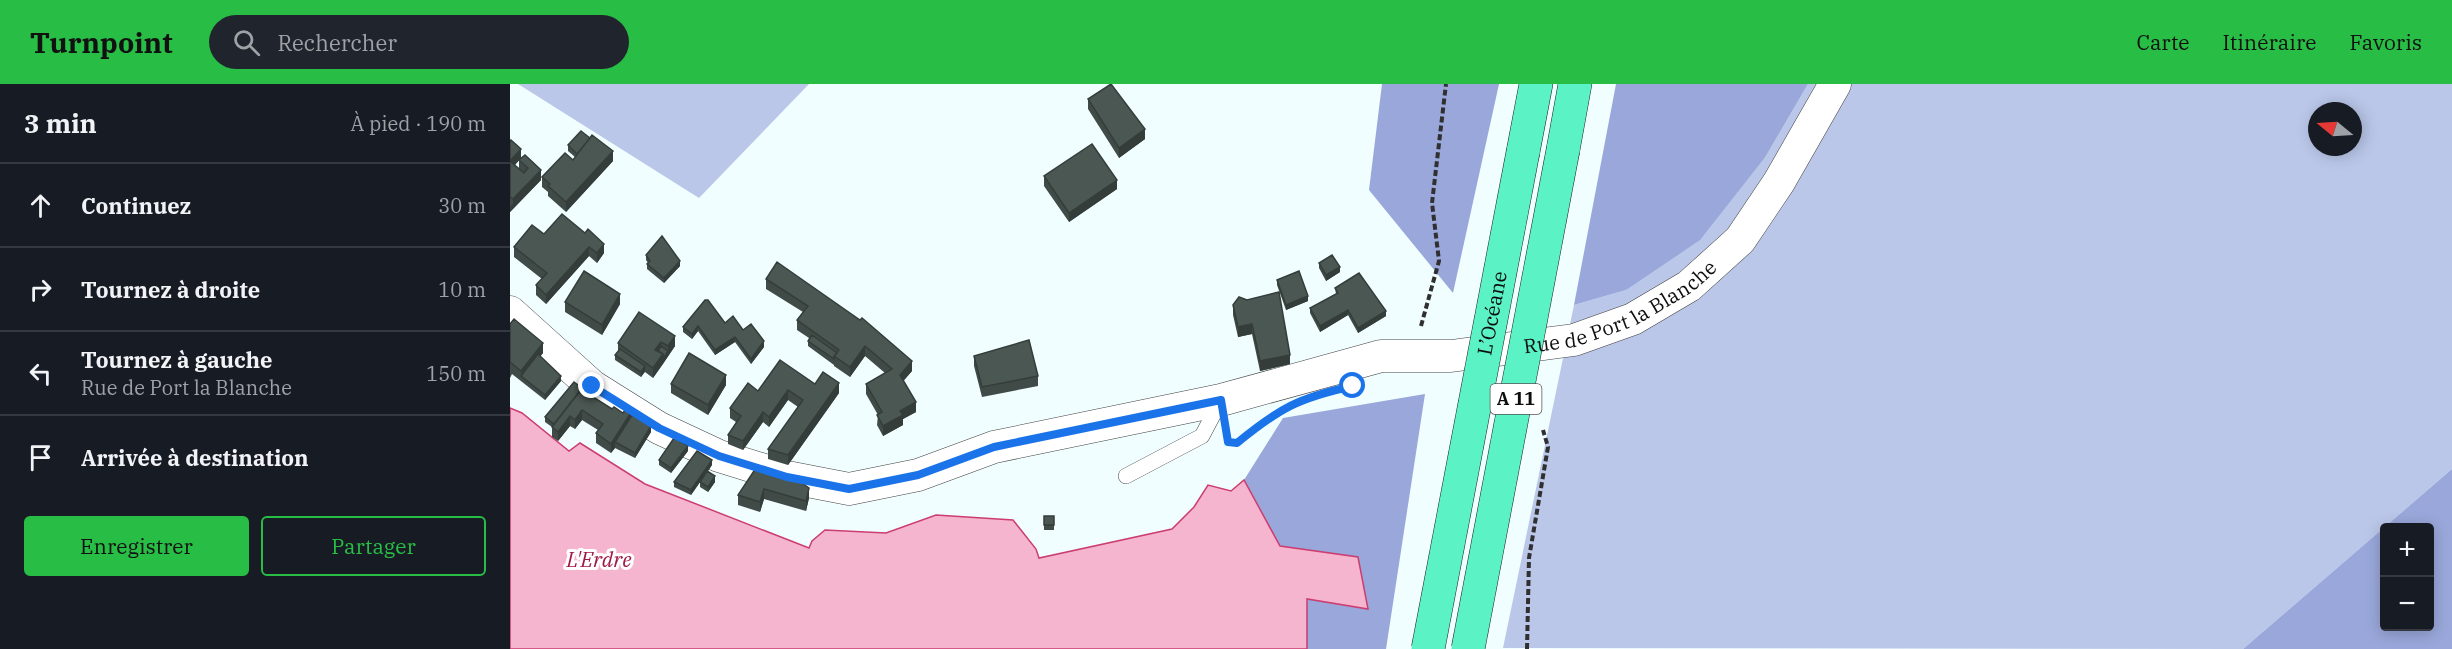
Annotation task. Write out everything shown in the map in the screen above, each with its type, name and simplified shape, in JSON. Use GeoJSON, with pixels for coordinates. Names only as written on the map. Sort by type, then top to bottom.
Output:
{"type":"FeatureCollection","features":[{"type":"Feature","properties":{"kind":"highway","name":"L’Océane"},"geometry":{"type":"LineString","coordinates":[[1428,649],[1536,84]]}},
{"type":"Feature","properties":{"kind":"highway","name":"L’Océane"},"geometry":{"type":"LineString","coordinates":[[1468,649],[1575,84]]}},
{"type":"Feature","properties":{"kind":"street","name":"Rue de Port la Blanche"},"geometry":{"type":"LineString","coordinates":[[510,312],[592,386],[659,428],[719,456],[787,477],[849,489],[918,475],[994,447],[1221,400],[1381,356],[1451,356],[1574,340],[1633,319],[1689,286],[1740,240],[1779,182],[1835,84]]}},
{"type":"Feature","properties":{"kind":"lane"},"geometry":{"type":"LineString","coordinates":[[1126,476],[1202,436],[1221,400]]}},
{"type":"Feature","properties":{"kind":"path"},"geometry":{"type":"LineString","coordinates":[[1413,356],[1439,261],[1432,203],[1446,84]]}},
{"type":"Feature","properties":{"kind":"path"},"geometry":{"type":"LineString","coordinates":[[1221,400],[1228,442],[1237,443],[1269,418]]}},
{"type":"Feature","properties":{"kind":"path"},"geometry":{"type":"LineString","coordinates":[[1527,649],[1529,558],[1548,447],[1541,424]]}},
{"type":"Feature","properties":{"kind":"shaded area"},"geometry":{"type":"Polygon","coordinates":[[[518,84],[809,84],[699,198],[518,84]]]}},
{"type":"Feature","properties":{"kind":"shaded area"},"geometry":{"type":"Polygon","coordinates":[[[1382,84],[1499,84],[1453,293],[1369,190],[1382,84]]]}},
{"type":"Feature","properties":{"kind":"shaded area"},"geometry":{"type":"Polygon","coordinates":[[[1616,84],[1808,84],[1766,156],[1700,240],[1626,290],[1574,305],[1616,84]]]}},
{"type":"Feature","properties":{"kind":"shaded area"},"geometry":{"type":"Polygon","coordinates":[[[1808,84],[2452,84],[2452,469],[2389,523],[2380,523],[2380,531],[2243,649],[1503,648],[1574,305],[1626,290],[1766,156],[1808,84]]]}},
{"type":"Feature","properties":{"kind":"shaded area"},"geometry":{"type":"Polygon","coordinates":[[[1425,394],[1386,649],[1307,649],[1307,599],[1367,609],[1280,546],[1244,480],[1283,418],[1425,394]]]}},
{"type":"Feature","properties":{"kind":"shaded area"},"geometry":{"type":"Polygon","coordinates":[[[2452,469],[2452,649],[2243,649],[2380,531],[2380,631],[2434,631],[2434,523],[2389,523],[2452,469]]]}},
{"type":"Feature","properties":{"kind":"water","name":"L'Erdre"},"geometry":{"type":"Polygon","coordinates":[[[510,408],[522,413],[569,451],[580,443],[645,484],[809,548],[812,541],[825,530],[886,533],[936,515],[1013,520],[1036,549],[1039,558],[1172,529],[1194,507],[1208,485],[1231,491],[1244,480],[1280,546],[1358,557],[1368,609],[1307,599],[1307,649],[510,649],[510,408]]]}},
{"type":"Feature","properties":{"kind":"building"},"geometry":{"type":"Polygon","coordinates":[[[1111,84],[1145,129],[1119,148],[1088,99],[1111,84]]]}},
{"type":"Feature","properties":{"kind":"building"},"geometry":{"type":"Polygon","coordinates":[[[581,131],[590,138],[577,154],[568,145],[581,131]]]}},
{"type":"Feature","properties":{"kind":"building"},"geometry":{"type":"Polygon","coordinates":[[[592,135],[613,151],[566,202],[548,186],[550,184],[542,177],[565,153],[573,160],[592,135]]]}},
{"type":"Feature","properties":{"kind":"building"},"geometry":{"type":"Polygon","coordinates":[[[511,140],[521,149],[510,161],[510,142],[511,140]]]}},
{"type":"Feature","properties":{"kind":"building"},"geometry":{"type":"Polygon","coordinates":[[[1092,144],[1117,180],[1069,213],[1044,176],[1092,144]]]}},
{"type":"Feature","properties":{"kind":"building"},"geometry":{"type":"Polygon","coordinates":[[[525,155],[541,170],[513,199],[510,197],[510,161],[524,173],[528,168],[519,160],[525,155]]]}},
{"type":"Feature","properties":{"kind":"building"},"geometry":{"type":"Polygon","coordinates":[[[562,214],[585,233],[588,229],[604,244],[597,253],[589,247],[546,295],[536,285],[547,273],[514,247],[532,225],[544,234],[562,214]]]}},
{"type":"Feature","properties":{"kind":"building"},"geometry":{"type":"Polygon","coordinates":[[[662,236],[680,261],[664,278],[647,264],[650,261],[646,255],[662,236]]]}},
{"type":"Feature","properties":{"kind":"building"},"geometry":{"type":"Polygon","coordinates":[[[1332,255],[1340,267],[1326,275],[1319,263],[1332,255]]]}},
{"type":"Feature","properties":{"kind":"building"},"geometry":{"type":"Polygon","coordinates":[[[777,262],[860,320],[862,318],[912,361],[900,375],[916,402],[900,411],[903,415],[883,426],[877,415],[882,412],[866,384],[892,369],[865,346],[850,367],[834,356],[839,350],[797,320],[808,306],[766,279],[777,262]]]}},
{"type":"Feature","properties":{"kind":"building"},"geometry":{"type":"Polygon","coordinates":[[[584,271],[620,294],[602,325],[565,302],[584,271]]]}},
{"type":"Feature","properties":{"kind":"building"},"geometry":{"type":"Polygon","coordinates":[[[1299,271],[1308,296],[1286,305],[1277,280],[1299,271]]]}},
{"type":"Feature","properties":{"kind":"building"},"geometry":{"type":"Polygon","coordinates":[[[1359,273],[1386,311],[1358,328],[1348,310],[1320,326],[1310,308],[1338,293],[1335,288],[1359,273]]]}},
{"type":"Feature","properties":{"kind":"building"},"geometry":{"type":"Polygon","coordinates":[[[1279,292],[1290,355],[1260,361],[1252,324],[1238,327],[1233,305],[1239,297],[1247,300],[1279,292]]]}},
{"type":"Feature","properties":{"kind":"building"},"geometry":{"type":"Polygon","coordinates":[[[705,300],[708,300],[725,323],[733,316],[743,330],[751,324],[764,341],[751,359],[735,337],[715,350],[698,326],[692,334],[683,327],[705,300]]]}},
{"type":"Feature","properties":{"kind":"building"},"geometry":{"type":"Polygon","coordinates":[[[639,312],[675,336],[668,346],[661,342],[655,350],[663,354],[653,368],[618,343],[639,312]]]}},
{"type":"Feature","properties":{"kind":"building"},"geometry":{"type":"Polygon","coordinates":[[[514,319],[543,343],[521,371],[510,362],[510,324],[514,319]]]}},
{"type":"Feature","properties":{"kind":"building"},"geometry":{"type":"Polygon","coordinates":[[[812,335],[837,353],[834,359],[808,341],[812,335]]]}},
{"type":"Feature","properties":{"kind":"building"},"geometry":{"type":"Polygon","coordinates":[[[1029,340],[1038,376],[982,387],[974,356],[1029,340]]]}},
{"type":"Feature","properties":{"kind":"building"},"geometry":{"type":"Polygon","coordinates":[[[661,346],[668,351],[663,359],[663,354],[658,351],[661,346]]]}},
{"type":"Feature","properties":{"kind":"building"},"geometry":{"type":"Polygon","coordinates":[[[620,349],[645,366],[641,372],[615,355],[620,349]]]}},
{"type":"Feature","properties":{"kind":"building"},"geometry":{"type":"Polygon","coordinates":[[[689,353],[726,375],[708,405],[671,384],[689,353]]]}},
{"type":"Feature","properties":{"kind":"building"},"geometry":{"type":"Polygon","coordinates":[[[538,354],[561,376],[545,395],[521,376],[538,354]]]}},
{"type":"Feature","properties":{"kind":"building"},"geometry":{"type":"Polygon","coordinates":[[[780,360],[815,384],[823,372],[839,383],[788,455],[768,449],[803,400],[788,390],[769,417],[763,412],[743,441],[728,435],[741,416],[730,408],[748,383],[758,391],[780,360]]]}},
{"type":"Feature","properties":{"kind":"building"},"geometry":{"type":"Polygon","coordinates":[[[574,382],[582,388],[554,424],[545,417],[574,382]]]}},
{"type":"Feature","properties":{"kind":"building"},"geometry":{"type":"Polygon","coordinates":[[[584,386],[595,394],[593,397],[612,409],[614,407],[623,413],[627,407],[632,411],[611,444],[596,433],[603,424],[582,410],[575,420],[570,416],[558,432],[552,427],[584,386]]]}},
{"type":"Feature","properties":{"kind":"building"},"geometry":{"type":"Polygon","coordinates":[[[632,415],[651,426],[635,453],[615,442],[632,415]]]}},
{"type":"Feature","properties":{"kind":"building"},"geometry":{"type":"Polygon","coordinates":[[[674,438],[688,446],[671,468],[659,460],[674,438]]]}},
{"type":"Feature","properties":{"kind":"building"},"geometry":{"type":"Polygon","coordinates":[[[697,451],[712,460],[691,490],[674,482],[697,451]]]}},
{"type":"Feature","properties":{"kind":"building"},"geometry":{"type":"Polygon","coordinates":[[[756,468],[799,481],[809,488],[806,501],[764,489],[760,502],[738,495],[756,468]]]}},
{"type":"Feature","properties":{"kind":"building"},"geometry":{"type":"Polygon","coordinates":[[[707,471],[715,476],[708,487],[700,482],[707,471]]]}},
{"type":"Feature","properties":{"kind":"building"},"geometry":{"type":"Polygon","coordinates":[[[1044,516],[1054,516],[1054,525],[1044,525],[1044,516]]]}},
{"type":"Feature","properties":{"kind":"route"},"geometry":{"type":"LineString","coordinates":[[592,386],[659,428],[719,456],[787,477],[849,489],[918,475],[994,447],[1221,400],[1228,442],[1237,443],[1277,411],[1299,400],[1353,386]]}}]}
